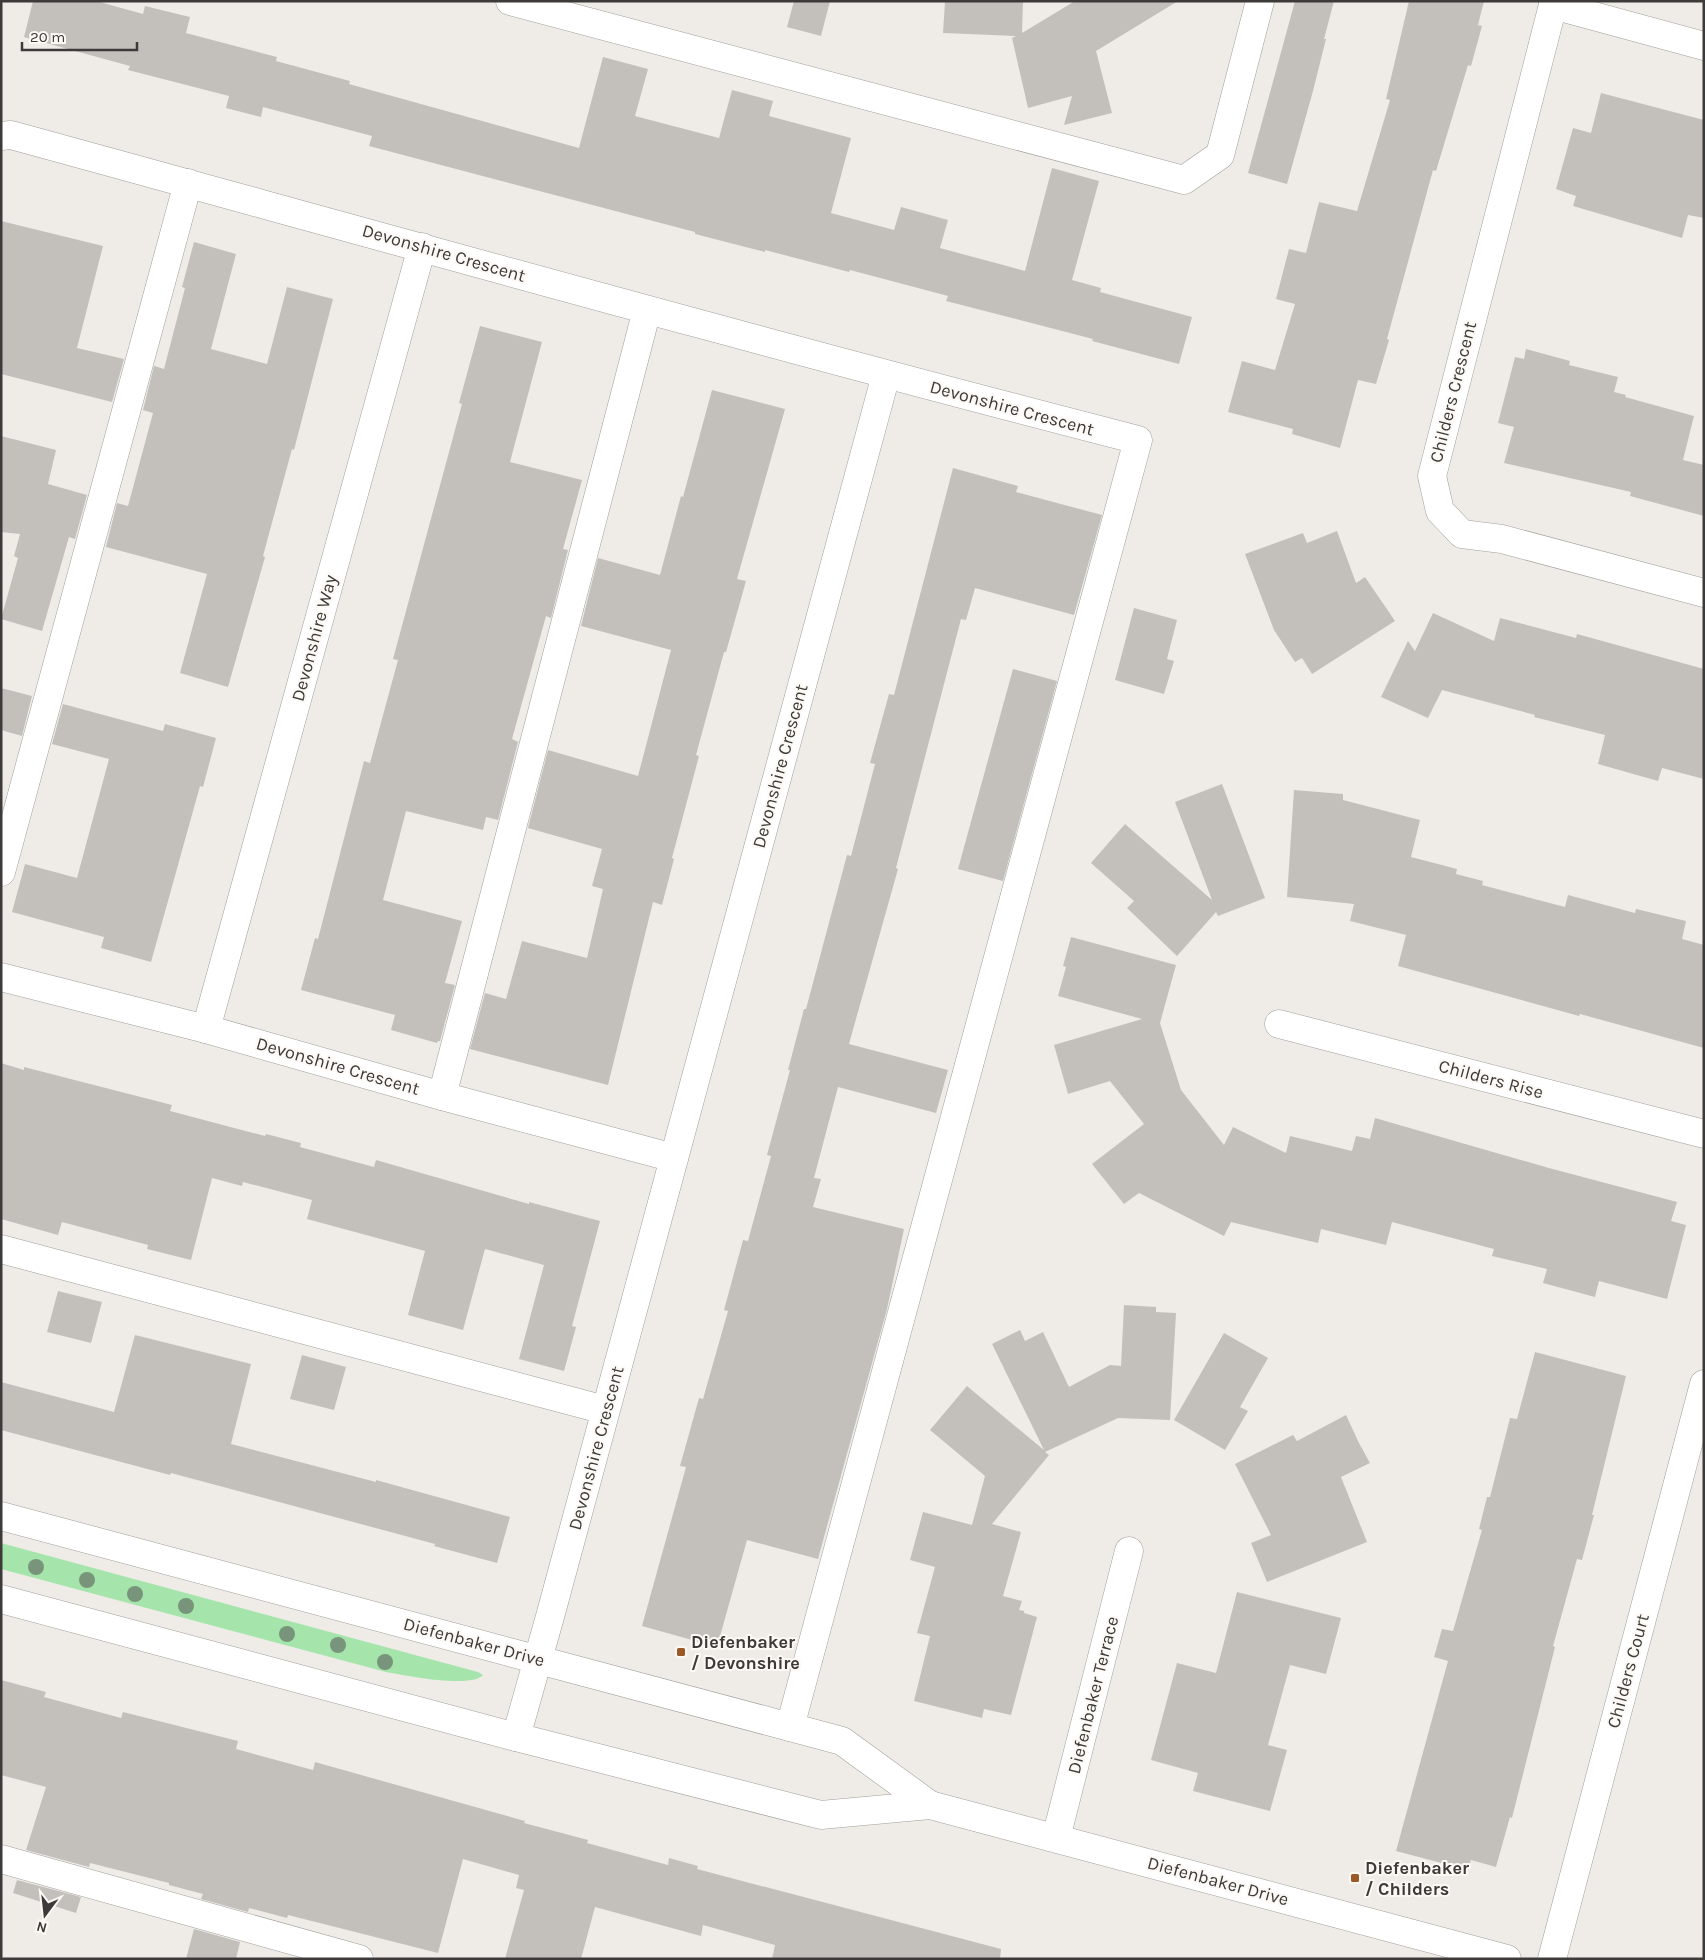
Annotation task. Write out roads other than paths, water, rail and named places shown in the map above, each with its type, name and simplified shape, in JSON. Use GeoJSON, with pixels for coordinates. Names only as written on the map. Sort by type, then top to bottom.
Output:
{"type":"FeatureCollection","features":[{"type":"Feature","properties":{"kind":"street"},"geometry":{"type":"LineString","coordinates":[[510,1],[1184,180],[1220,155],[1260,1]]}},
{"type":"Feature","properties":{"kind":"street"},"geometry":{"type":"LineString","coordinates":[[1554,3],[1704,46]]}},
{"type":"Feature","properties":{"kind":"street","name":"Childers Crescent"},"geometry":{"type":"LineString","coordinates":[[1554,3],[1432,476],[1440,511],[1462,534],[1502,539],[1704,593]]}},
{"type":"Feature","properties":{"kind":"street","name":"Devonshire Crescent"},"geometry":{"type":"LineString","coordinates":[[1,136],[11,135],[886,375],[1138,440],[790,1727]]}},
{"type":"Feature","properties":{"kind":"street"},"geometry":{"type":"LineString","coordinates":[[1,872],[188,183]]}},
{"type":"Feature","properties":{"kind":"street","name":"Devonshire Way"},"geometry":{"type":"LineString","coordinates":[[206,1029],[422,247]]}},
{"type":"Feature","properties":{"kind":"street"},"geometry":{"type":"LineString","coordinates":[[442,1096],[647,310]]}},
{"type":"Feature","properties":{"kind":"street","name":"Devonshire Crescent"},"geometry":{"type":"LineString","coordinates":[[516,1737],[886,375]]}},
{"type":"Feature","properties":{"kind":"street","name":"Devonshire Crescent"},"geometry":{"type":"LineString","coordinates":[[1,977],[206,1029],[442,1096],[674,1158]]}},
{"type":"Feature","properties":{"kind":"street","name":"Childers Rise"},"geometry":{"type":"LineString","coordinates":[[1279,1024],[1704,1134]]}},
{"type":"Feature","properties":{"kind":"street"},"geometry":{"type":"LineString","coordinates":[[1,1249],[605,1410]]}},
{"type":"Feature","properties":{"kind":"street","name":"Childers Court"},"geometry":{"type":"LineString","coordinates":[[1552,1959],[1704,1384]]}},
{"type":"Feature","properties":{"kind":"street","name":"Diefenbaker Drive"},"geometry":{"type":"LineString","coordinates":[[1,1516],[842,1741],[930,1805]]}},
{"type":"Feature","properties":{"kind":"street","name":"Diefenbaker Terrace"},"geometry":{"type":"LineString","coordinates":[[1056,1838],[1129,1551]]}},
{"type":"Feature","properties":{"kind":"street","name":"Diefenbaker Drive"},"geometry":{"type":"LineString","coordinates":[[1,1599],[516,1737],[821,1815],[930,1805],[1507,1959]]}},
{"type":"Feature","properties":{"kind":"street"},"geometry":{"type":"LineString","coordinates":[[1,1859],[359,1959]]}},
{"type":"Feature","properties":{"kind":"place","name":"Diefenbaker / Devonshire"},"geometry":{"type":"Point","coordinates":[681,1652]}},
{"type":"Feature","properties":{"kind":"place","name":"Diefenbaker / Childers"},"geometry":{"type":"Point","coordinates":[1355,1878]}}]}
